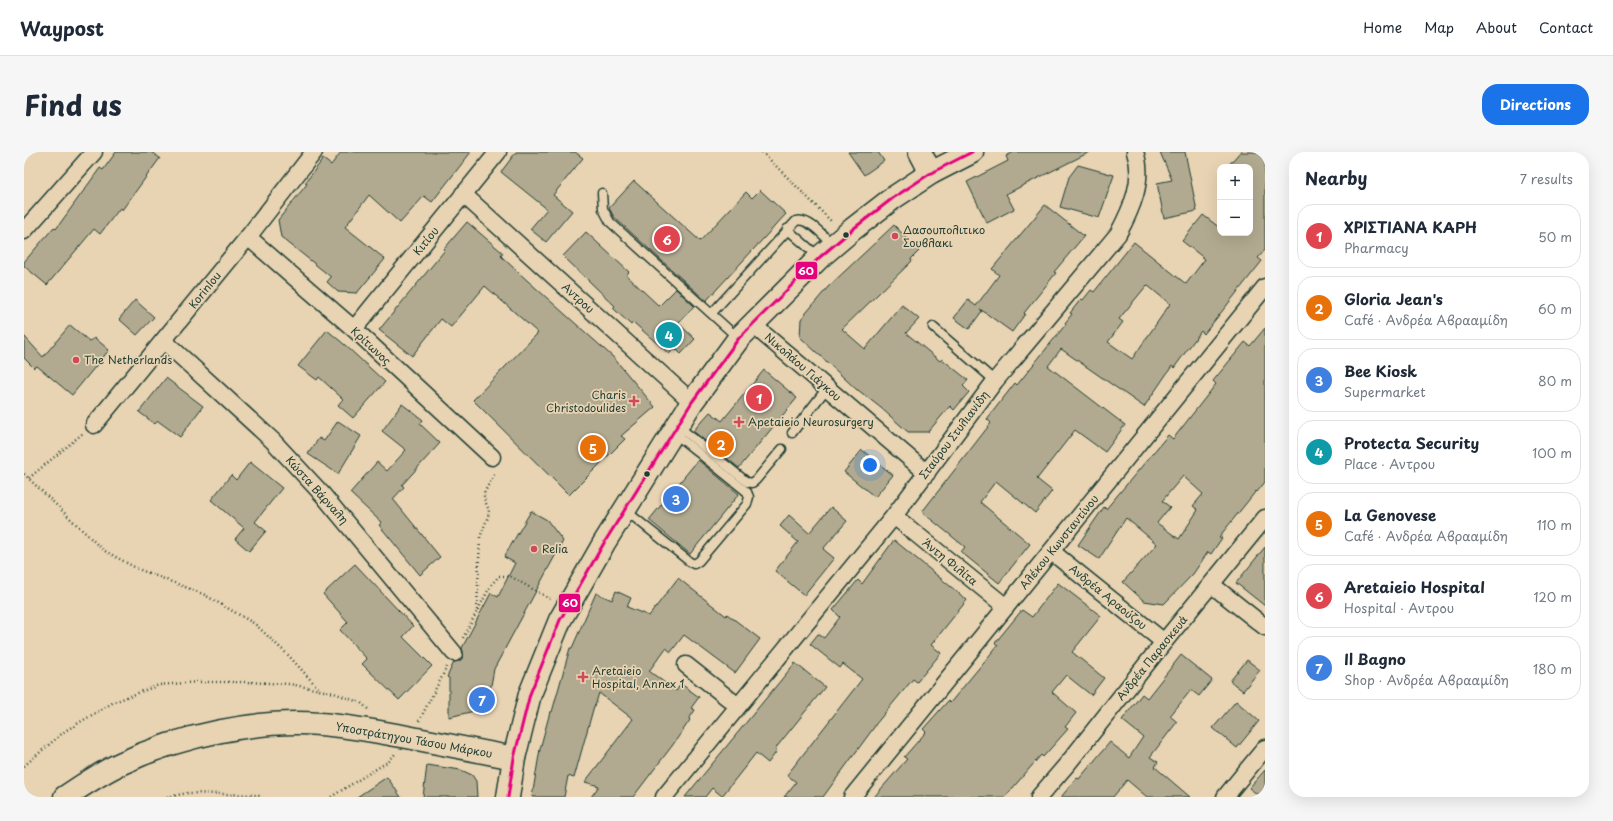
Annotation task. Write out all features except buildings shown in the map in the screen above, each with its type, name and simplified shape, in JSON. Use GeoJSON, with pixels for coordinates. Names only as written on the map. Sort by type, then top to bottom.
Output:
{"type":"FeatureCollection","features":[{"type":"Feature","properties":{"kind":"main road"},"geometry":{"type":"LineString","coordinates":[[920,152],[931,173]]}},
{"type":"Feature","properties":{"kind":"main road"},"geometry":{"type":"LineString","coordinates":[[508,797],[514,758],[530,694],[566,608],[624,510],[692,402],[746,331],[833,246],[893,198],[931,173],[972,152]]}},
{"type":"Feature","properties":{"kind":"main road","name":"Υποστράτηγου Τάσου Μάρκου"},"geometry":{"type":"LineString","coordinates":[[65,797],[84,784],[121,764],[156,749],[197,737],[244,728],[281,724],[319,723],[362,728],[514,758]]}},
{"type":"Feature","properties":{"kind":"street"},"geometry":{"type":"LineString","coordinates":[[24,231],[94,152]]}},
{"type":"Feature","properties":{"kind":"street","name":"Korinlou"},"geometry":{"type":"LineString","coordinates":[[94,425],[248,237],[314,152]]}},
{"type":"Feature","properties":{"kind":"street","name":"Κιτίου"},"geometry":{"type":"LineString","coordinates":[[354,329],[498,152]]}},
{"type":"Feature","properties":{"kind":"street","name":"Σταύρου Στυλιανίδη"},"geometry":{"type":"LineString","coordinates":[[664,797],[894,516],[995,381],[1118,234],[1127,218],[1134,200],[1137,186],[1138,170],[1135,152]]}},
{"type":"Feature","properties":{"kind":"street","name":"Αντρου"},"geometry":{"type":"LineString","coordinates":[[463,194],[692,402]]}},
{"type":"Feature","properties":{"kind":"street","name":"Κρίτωνος"},"geometry":{"type":"LineString","coordinates":[[248,237],[354,329],[492,457]]}},
{"type":"Feature","properties":{"kind":"street","name":"Αλέκου Κωνσταντίνου"},"geometry":{"type":"LineString","coordinates":[[852,797],[1052,552],[1265,287]]}},
{"type":"Feature","properties":{"kind":"street","name":"Νικολάου Γιάγκου"},"geometry":{"type":"LineString","coordinates":[[746,331],[827,388],[927,473]]}},
{"type":"Feature","properties":{"kind":"street","name":"Κώστα Βάρναλη"},"geometry":{"type":"LineString","coordinates":[[164,341],[278,446],[323,495],[454,653]]}},
{"type":"Feature","properties":{"kind":"street","name":"Άντη Φιλίτα"},"geometry":{"type":"LineString","coordinates":[[894,516],[1006,607]]}},
{"type":"Feature","properties":{"kind":"street","name":"Ανδρέα Παρασκευά"},"geometry":{"type":"LineString","coordinates":[[1039,797],[1069,762],[1265,518]]}},
{"type":"Feature","properties":{"kind":"street","name":"Ανδρέα Αραούζου"},"geometry":{"type":"LineString","coordinates":[[1052,552],[1164,642]]}},
{"type":"Feature","properties":{"kind":"street"},"geometry":{"type":"LineString","coordinates":[[1212,585],[1265,627]]}},
{"type":"Feature","properties":{"kind":"street"},"geometry":{"type":"LineString","coordinates":[[686,665],[738,706]]}},
{"type":"Feature","properties":{"kind":"street"},"geometry":{"type":"LineString","coordinates":[[1225,797],[1265,748]]}},
{"type":"Feature","properties":{"kind":"lane"},"geometry":{"type":"LineString","coordinates":[[602,193],[603,209],[610,222],[712,313],[746,331]]}},
{"type":"Feature","properties":{"kind":"lane"},"geometry":{"type":"LineString","coordinates":[[712,313],[796,220],[806,220],[833,246]]}},
{"type":"Feature","properties":{"kind":"lane"},"geometry":{"type":"LineString","coordinates":[[787,229],[833,246]]}},
{"type":"Feature","properties":{"kind":"lane"},"geometry":{"type":"LineString","coordinates":[[933,327],[995,381]]}},
{"type":"Feature","properties":{"kind":"lane"},"geometry":{"type":"LineString","coordinates":[[792,433],[827,388]]}},
{"type":"Feature","properties":{"kind":"lane"},"geometry":{"type":"LineString","coordinates":[[675,429],[747,482],[752,483],[782,449]]}},
{"type":"Feature","properties":{"kind":"lane"},"geometry":{"type":"LineString","coordinates":[[624,510],[694,564],[699,561],[747,504],[749,497],[747,492],[675,429]]}},
{"type":"Feature","properties":{"kind":"path"},"geometry":{"type":"LineString","coordinates":[[762,152],[833,246]]}},
{"type":"Feature","properties":{"kind":"path"},"geometry":{"type":"LineString","coordinates":[[28,478],[94,425]]}},
{"type":"Feature","properties":{"kind":"path"},"geometry":{"type":"LineString","coordinates":[[477,612],[480,537],[488,517],[489,510],[484,499],[484,493],[496,472],[492,457]]}},
{"type":"Feature","properties":{"kind":"path"},"geometry":{"type":"LineString","coordinates":[[24,474],[103,550],[138,569],[203,594],[255,624],[289,656],[320,690]]}},
{"type":"Feature","properties":{"kind":"path"},"geometry":{"type":"LineString","coordinates":[[331,797],[389,761],[410,738],[491,585],[499,576],[510,576],[566,608]]}},
{"type":"Feature","properties":{"kind":"path"},"geometry":{"type":"LineString","coordinates":[[24,766],[65,731],[114,702],[159,685],[198,682],[246,682],[290,684],[320,690],[334,693],[361,704],[376,717],[381,732]]}},
{"type":"Feature","properties":{"kind":"path"},"geometry":{"type":"LineString","coordinates":[[167,797],[188,793],[261,797]]}},
{"type":"Feature","properties":{"kind":"transit line","name":"60"},"geometry":{"type":"LineString","coordinates":[[508,797],[514,758],[530,694],[560,620],[604,543],[692,402],[739,338],[820,257],[893,198],[931,173],[972,152]]}},
{"type":"Feature","properties":{"kind":"place","name":"Δασουπολιτικο Σουβλακι"},"geometry":{"type":"Point","coordinates":[895,236]}},
{"type":"Feature","properties":{"kind":"place","name":"Aretaieio Hospital"},"geometry":{"type":"Point","coordinates":[667,239]}},
{"type":"Feature","properties":{"kind":"place","name":"Protecta Security"},"geometry":{"type":"Point","coordinates":[669,335]}},
{"type":"Feature","properties":{"kind":"place","name":"The Netherlands"},"geometry":{"type":"Point","coordinates":[76,360]}},
{"type":"Feature","properties":{"kind":"place","name":"ΧΡΙΣΤΙΑΝΑ ΚΑΡΗ"},"geometry":{"type":"Point","coordinates":[759,398]}},
{"type":"Feature","properties":{"kind":"place","name":"Charis Christodoulides"},"geometry":{"type":"Point","coordinates":[634,401]}},
{"type":"Feature","properties":{"kind":"place","name":"Apetaieio Neurosurgery"},"geometry":{"type":"Point","coordinates":[739,422]}},
{"type":"Feature","properties":{"kind":"place","name":"Gloria Jean's"},"geometry":{"type":"Point","coordinates":[721,444]}},
{"type":"Feature","properties":{"kind":"place","name":"La Genovese"},"geometry":{"type":"Point","coordinates":[593,448]}},
{"type":"Feature","properties":{"kind":"place","name":"Bee Kiosk"},"geometry":{"type":"Point","coordinates":[676,499]}},
{"type":"Feature","properties":{"kind":"place","name":"Relia"},"geometry":{"type":"Point","coordinates":[534,549]}},
{"type":"Feature","properties":{"kind":"place","name":"Aretaieio Hospital, Annex 1"},"geometry":{"type":"Point","coordinates":[583,677]}},
{"type":"Feature","properties":{"kind":"place","name":"Il Bagno"},"geometry":{"type":"Point","coordinates":[482,700]}}]}
